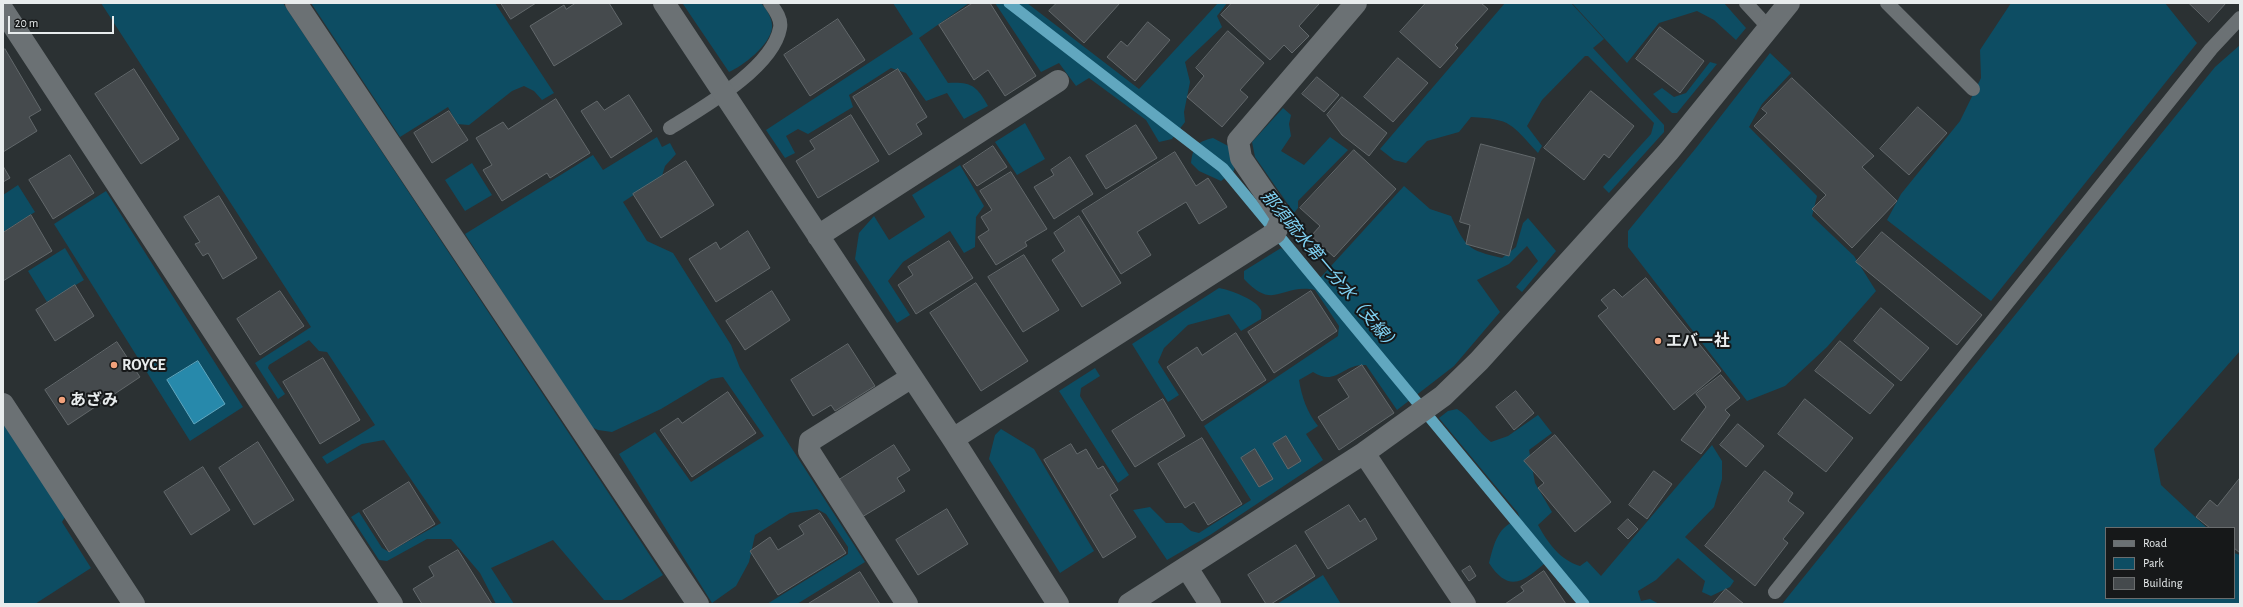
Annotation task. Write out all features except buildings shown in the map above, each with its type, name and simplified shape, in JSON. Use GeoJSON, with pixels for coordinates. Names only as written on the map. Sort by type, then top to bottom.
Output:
{"type":"FeatureCollection","features":[{"type":"Feature","properties":{"kind":"street"},"geometry":{"type":"LineString","coordinates":[[296,3],[698,604]]}},
{"type":"Feature","properties":{"kind":"street"},"geometry":{"type":"LineString","coordinates":[[664,3],[953,439],[1058,604]]}},
{"type":"Feature","properties":{"kind":"street"},"geometry":{"type":"LineString","coordinates":[[953,439],[1275,233],[1282,218],[1241,158],[1238,140],[1356,3]]}},
{"type":"Feature","properties":{"kind":"street"},"geometry":{"type":"LineString","coordinates":[[1129,604],[1364,453],[1443,396],[1479,361],[1669,151],[1789,3]]}},
{"type":"Feature","properties":{"kind":"street"},"geometry":{"type":"LineString","coordinates":[[3,10],[392,604]]}},
{"type":"Feature","properties":{"kind":"street"},"geometry":{"type":"LineString","coordinates":[[818,236],[1058,81]]}},
{"type":"Feature","properties":{"kind":"street"},"geometry":{"type":"LineString","coordinates":[[907,604],[809,451],[810,441],[912,377]]}},
{"type":"Feature","properties":{"kind":"street"},"geometry":{"type":"LineString","coordinates":[[3,404],[134,604]]}},
{"type":"Feature","properties":{"kind":"street"},"geometry":{"type":"LineString","coordinates":[[1364,453],[1464,604]]}},
{"type":"Feature","properties":{"kind":"street"},"geometry":{"type":"LineString","coordinates":[[1187,568],[1210,604]]}},
{"type":"Feature","properties":{"kind":"lane"},"geometry":{"type":"LineString","coordinates":[[670,128],[724,94],[756,66],[775,43],[780,27],[778,14],[770,3]]}},
{"type":"Feature","properties":{"kind":"lane"},"geometry":{"type":"LineString","coordinates":[[1746,3],[1769,28]]}},
{"type":"Feature","properties":{"kind":"lane"},"geometry":{"type":"LineString","coordinates":[[1886,3],[1973,89]]}},
{"type":"Feature","properties":{"kind":"lane"},"geometry":{"type":"LineString","coordinates":[[1775,592],[2211,49],[2240,18]]}},
{"type":"Feature","properties":{"kind":"green space"},"geometry":{"type":"Polygon","coordinates":[[[101,3],[283,3],[663,575],[622,600],[604,600],[553,540],[491,568],[514,604],[496,604],[480,573],[451,539],[427,539],[387,561],[379,560],[351,517],[359,512],[382,548],[389,552],[441,523],[384,440],[362,444],[327,464],[322,457],[375,425],[327,352],[319,351],[309,340],[269,365],[268,368],[285,394],[278,399],[255,363],[311,327],[101,3]]]}},
{"type":"Feature","properties":{"kind":"green space"},"geometry":{"type":"Polygon","coordinates":[[[311,3],[495,3],[554,93],[542,100],[534,91],[524,86],[512,91],[469,125],[457,124],[448,107],[400,137],[311,3]]]}},
{"type":"Feature","properties":{"kind":"green space"},"geometry":{"type":"Polygon","coordinates":[[[761,3],[772,21],[770,35],[755,54],[729,72],[683,4],[761,3]]]}},
{"type":"Feature","properties":{"kind":"green space"},"geometry":{"type":"Polygon","coordinates":[[[893,3],[969,3],[919,38],[948,83],[962,83],[972,86],[980,93],[988,106],[964,119],[947,93],[926,101],[906,73],[891,68],[849,95],[853,107],[808,134],[798,129],[786,136],[795,153],[785,158],[766,130],[913,34],[893,3]]]}},
{"type":"Feature","properties":{"kind":"green space"},"geometry":{"type":"Polygon","coordinates":[[[995,3],[1027,3],[1139,89],[1218,3],[1227,3],[1217,16],[1222,27],[1185,62],[1190,82],[1184,112],[1185,122],[1172,139],[1159,142],[1146,120],[1089,78],[1076,86],[1059,63],[1041,72],[995,3]]]}},
{"type":"Feature","properties":{"kind":"green space"},"geometry":{"type":"Polygon","coordinates":[[[1505,3],[1571,3],[1604,39],[1593,48],[1664,125],[1664,132],[1609,193],[1603,187],[1651,134],[1654,123],[1588,56],[1585,56],[1542,100],[1527,126],[1542,146],[1538,153],[1516,129],[1510,125],[1495,119],[1471,117],[1459,132],[1427,141],[1406,163],[1394,160],[1380,149],[1505,3]]]}},
{"type":"Feature","properties":{"kind":"green space"},"geometry":{"type":"Polygon","coordinates":[[[1572,3],[1724,3],[1746,28],[1736,40],[1714,20],[1697,11],[1659,23],[1627,63],[1572,3]]]}},
{"type":"Feature","properties":{"kind":"green space"},"geometry":{"type":"Polygon","coordinates":[[[2011,3],[2165,3],[2197,43],[1991,301],[1887,220],[1901,194],[1960,121],[1981,78],[1980,50],[2011,3]]]}},
{"type":"Feature","properties":{"kind":"green space"},"geometry":{"type":"Polygon","coordinates":[[[2240,45],[2240,351],[2154,449],[2161,485],[2206,527],[2105,527],[2105,599],[2235,599],[2235,553],[2240,555],[2240,604],[1782,604],[2215,67],[2240,45]]]}},
{"type":"Feature","properties":{"kind":"green space"},"geometry":{"type":"Polygon","coordinates":[[[1770,53],[1791,73],[1762,104],[1749,127],[1817,196],[1812,216],[1854,256],[1876,291],[1827,347],[1785,386],[1747,401],[1628,247],[1628,231],[1696,148],[1770,53]]]}},
{"type":"Feature","properties":{"kind":"green space"},"geometry":{"type":"Polygon","coordinates":[[[1710,62],[1717,64],[1677,113],[1672,113],[1653,94],[1662,88],[1674,97],[1686,93],[1710,62]]]}},
{"type":"Feature","properties":{"kind":"green space"},"geometry":{"type":"Polygon","coordinates":[[[1283,108],[1291,115],[1289,124],[1291,136],[1281,151],[1304,165],[1330,137],[1348,150],[1298,201],[1298,208],[1294,213],[1255,157],[1252,142],[1283,108]]]}},
{"type":"Feature","properties":{"kind":"green space"},"geometry":{"type":"Polygon","coordinates":[[[1025,123],[1045,159],[1017,175],[995,142],[1025,123]]]}},
{"type":"Feature","properties":{"kind":"green space"},"geometry":{"type":"Polygon","coordinates":[[[657,137],[662,147],[670,143],[676,154],[665,166],[662,176],[623,202],[647,241],[673,253],[731,345],[740,368],[865,562],[797,604],[767,604],[848,554],[848,547],[826,514],[817,509],[790,513],[755,535],[749,562],[736,586],[712,603],[619,454],[655,432],[691,482],[764,436],[723,377],[711,379],[661,409],[612,432],[598,430],[589,426],[465,234],[593,155],[603,170],[657,137]]]}},
{"type":"Feature","properties":{"kind":"green space"},"geometry":{"type":"Polygon","coordinates":[[[1213,138],[1232,148],[1235,160],[1234,171],[1221,181],[1199,171],[1191,163],[1196,146],[1203,141],[1213,138]]]}},
{"type":"Feature","properties":{"kind":"green space"},"geometry":{"type":"Polygon","coordinates":[[[472,163],[492,195],[465,211],[445,180],[472,163]]]}},
{"type":"Feature","properties":{"kind":"green space"},"geometry":{"type":"Polygon","coordinates":[[[960,165],[984,206],[976,217],[975,247],[964,253],[950,231],[903,262],[888,281],[910,315],[897,323],[855,259],[859,233],[874,216],[889,240],[925,217],[912,195],[960,165]]]}},
{"type":"Feature","properties":{"kind":"green space"},"geometry":{"type":"Polygon","coordinates":[[[18,185],[35,212],[3,232],[3,195],[18,185]]]}},
{"type":"Feature","properties":{"kind":"green space"},"geometry":{"type":"Polygon","coordinates":[[[1404,186],[1430,209],[1451,216],[1461,235],[1469,246],[1482,253],[1502,258],[1516,247],[1523,223],[1528,218],[1556,251],[1522,292],[1516,287],[1538,261],[1527,246],[1509,264],[1477,280],[1500,312],[1454,366],[1397,410],[1366,365],[1351,367],[1334,376],[1328,377],[1321,376],[1313,372],[1299,380],[1306,404],[1318,426],[1306,434],[1323,460],[1210,535],[1167,560],[1133,510],[1150,507],[1166,523],[1182,523],[1191,531],[1199,533],[1251,500],[1204,426],[1338,336],[1339,326],[1315,290],[1303,289],[1271,295],[1263,294],[1254,289],[1244,279],[1244,271],[1281,248],[1289,254],[1307,277],[1321,277],[1404,186]]]}},
{"type":"Feature","properties":{"kind":"green space"},"geometry":{"type":"Polygon","coordinates":[[[106,191],[243,407],[190,441],[54,224],[106,191]]]}},
{"type":"Feature","properties":{"kind":"green space"},"geometry":{"type":"Polygon","coordinates":[[[65,248],[84,280],[47,302],[28,271],[65,248]]]}},
{"type":"Feature","properties":{"kind":"green space"},"geometry":{"type":"Polygon","coordinates":[[[1219,288],[1236,293],[1254,302],[1261,310],[1261,319],[1241,331],[1229,314],[1188,325],[1164,348],[1158,362],[1179,395],[1168,402],[1132,344],[1219,288]]]}},
{"type":"Feature","properties":{"kind":"green space"},"geometry":{"type":"Polygon","coordinates":[[[1095,368],[1100,376],[1081,388],[1080,396],[1129,475],[1118,483],[1059,391],[1095,368]]]}},
{"type":"Feature","properties":{"kind":"green space"},"geometry":{"type":"Polygon","coordinates":[[[1457,409],[1491,442],[1508,436],[1538,415],[1552,433],[1529,450],[1535,483],[1552,512],[1538,525],[1550,544],[1566,560],[1580,566],[1587,561],[1601,576],[1712,445],[1722,461],[1722,479],[1714,507],[1685,537],[1734,581],[1730,587],[1711,596],[1702,592],[1705,581],[1678,558],[1656,580],[1638,591],[1641,601],[1650,599],[1659,604],[1590,604],[1551,558],[1534,572],[1519,581],[1512,582],[1505,579],[1497,573],[1489,563],[1495,542],[1502,530],[1513,522],[1520,520],[1518,513],[1439,418],[1448,411],[1457,409]]]}},
{"type":"Feature","properties":{"kind":"green space"},"geometry":{"type":"Polygon","coordinates":[[[3,416],[67,514],[62,522],[91,568],[35,604],[3,604],[3,416]]]}},
{"type":"Feature","properties":{"kind":"green space"},"geometry":{"type":"Polygon","coordinates":[[[1001,429],[1034,449],[1094,551],[1060,573],[989,459],[995,435],[1001,429]]]}},
{"type":"Feature","properties":{"kind":"green space"},"geometry":{"type":"Polygon","coordinates":[[[1323,575],[1341,604],[1277,604],[1323,575]]]}},
{"type":"Feature","properties":{"kind":"shaded area"},"geometry":{"type":"Polygon","coordinates":[[[198,361],[225,404],[194,424],[167,380],[198,361]]]}},
{"type":"Feature","properties":{"kind":"waterway","name":"那須疏水第一分水（支線）"},"geometry":{"type":"LineString","coordinates":[[1009,3],[1223,168],[1584,604]]}},
{"type":"Feature","properties":{"kind":"place","name":"エバー社"},"geometry":{"type":"Point","coordinates":[1658,341]}},
{"type":"Feature","properties":{"kind":"place","name":"ROYCE"},"geometry":{"type":"Point","coordinates":[114,365]}},
{"type":"Feature","properties":{"kind":"place","name":"あざみ"},"geometry":{"type":"Point","coordinates":[62,400]}}]}
